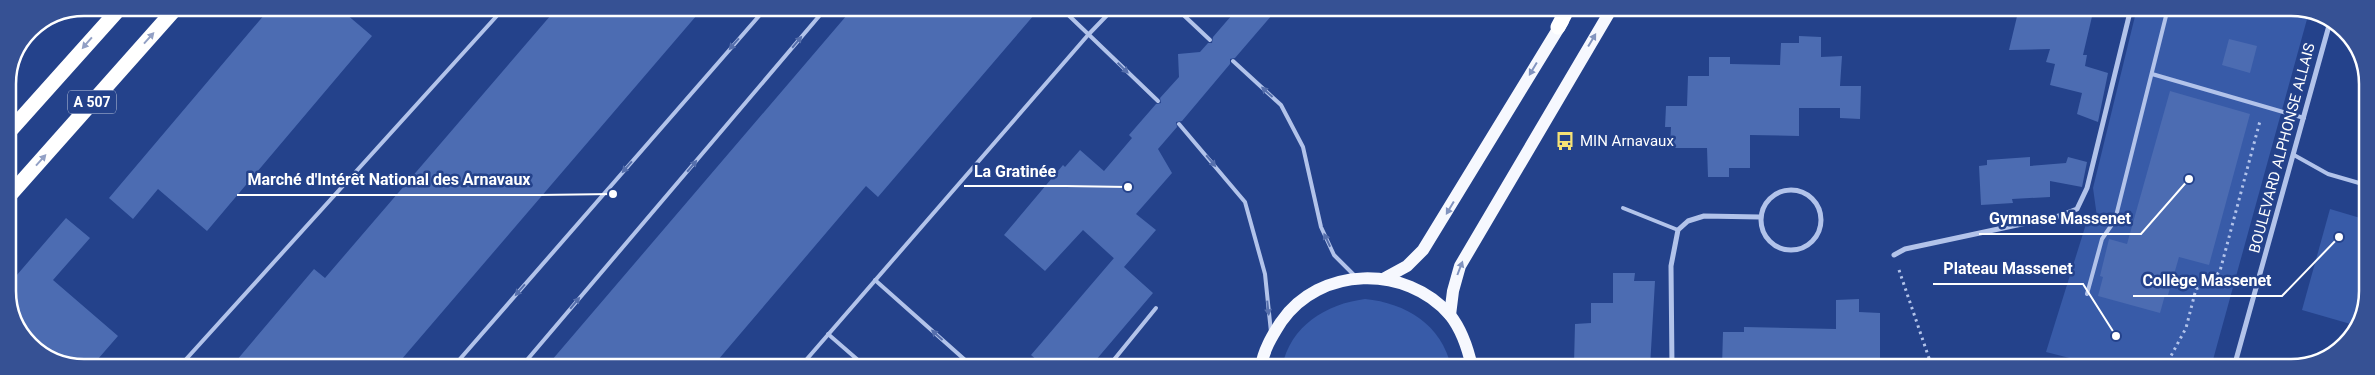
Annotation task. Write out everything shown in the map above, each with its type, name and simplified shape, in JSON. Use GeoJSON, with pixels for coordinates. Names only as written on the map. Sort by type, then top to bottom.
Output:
{"type":"FeatureCollection","features":[{"type":"Feature","properties":{"kind":"highway","name":"A 507"},"geometry":{"type":"LineString","coordinates":[[16,124],[113,16]]}},
{"type":"Feature","properties":{"kind":"highway","name":"A 507"},"geometry":{"type":"LineString","coordinates":[[16,188],[169,16]]}},
{"type":"Feature","properties":{"kind":"highway"},"geometry":{"type":"LineString","coordinates":[[1558,27],[1564,16]]}},
{"type":"Feature","properties":{"kind":"main road"},"geometry":{"type":"LineString","coordinates":[[1450,315],[1453,291],[1460,266],[1537,130],[1607,16]]}},
{"type":"Feature","properties":{"kind":"main road"},"geometry":{"type":"LineString","coordinates":[[1385,278],[1407,266],[1423,250],[1558,27]]}},
{"type":"Feature","properties":{"kind":"main road"},"geometry":{"type":"LineString","coordinates":[[1264,359],[1271,337],[1286,314],[1306,296],[1331,284],[1357,278],[1385,278],[1420,291],[1450,315],[1467,344],[1470,359]]}},
{"type":"Feature","properties":{"kind":"street"},"geometry":{"type":"LineString","coordinates":[[1894,255],[1905,249],[2059,216],[2077,209],[2087,188],[2129,16]]}},
{"type":"Feature","properties":{"kind":"street","name":"BOULEVARD ALPHONSE ALLAIS"},"geometry":{"type":"LineString","coordinates":[[2237,359],[2328,28]]}},
{"type":"Feature","properties":{"kind":"street"},"geometry":{"type":"LineString","coordinates":[[1784,190],[1803,191],[1817,204],[1822,222],[1814,240],[1798,250],[1779,248],[1764,236],[1760,217],[1768,200],[1784,190]]}},
{"type":"Feature","properties":{"kind":"street"},"geometry":{"type":"LineString","coordinates":[[1672,359],[1671,266],[1678,230],[1688,220],[1704,216],[1760,217]]}},
{"type":"Feature","properties":{"kind":"lane"},"geometry":{"type":"LineString","coordinates":[[186,359],[497,16]]}},
{"type":"Feature","properties":{"kind":"lane"},"geometry":{"type":"LineString","coordinates":[[460,359],[759,16]]}},
{"type":"Feature","properties":{"kind":"lane"},"geometry":{"type":"LineString","coordinates":[[528,359],[819,16]]}},
{"type":"Feature","properties":{"kind":"lane"},"geometry":{"type":"LineString","coordinates":[[1069,16],[1158,101]]}},
{"type":"Feature","properties":{"kind":"lane"},"geometry":{"type":"LineString","coordinates":[[807,359],[1106,16]]}},
{"type":"Feature","properties":{"kind":"lane"},"geometry":{"type":"LineString","coordinates":[[1184,16],[1210,40]]}},
{"type":"Feature","properties":{"kind":"lane"},"geometry":{"type":"LineString","coordinates":[[2087,294],[2102,239],[2115,220],[2166,16]]}},
{"type":"Feature","properties":{"kind":"lane"},"geometry":{"type":"LineString","coordinates":[[1232,61],[1281,105],[1303,147],[1321,227],[1334,255],[1357,278]]}},
{"type":"Feature","properties":{"kind":"lane"},"geometry":{"type":"LineString","coordinates":[[2152,74],[2304,118]]}},
{"type":"Feature","properties":{"kind":"lane"},"geometry":{"type":"LineString","coordinates":[[1179,124],[1245,202],[1265,274],[1271,337]]}},
{"type":"Feature","properties":{"kind":"lane"},"geometry":{"type":"LineString","coordinates":[[2294,155],[2328,174],[2359,183]]}},
{"type":"Feature","properties":{"kind":"lane"},"geometry":{"type":"LineString","coordinates":[[1623,208],[1678,230]]}},
{"type":"Feature","properties":{"kind":"lane"},"geometry":{"type":"LineString","coordinates":[[876,280],[965,359]]}},
{"type":"Feature","properties":{"kind":"lane"},"geometry":{"type":"LineString","coordinates":[[1115,359],[1156,308]]}},
{"type":"Feature","properties":{"kind":"lane"},"geometry":{"type":"LineString","coordinates":[[828,334],[857,359]]}},
{"type":"Feature","properties":{"kind":"path"},"geometry":{"type":"LineString","coordinates":[[2170,359],[2186,328],[2196,289],[2211,282],[2220,271],[2264,106]]}},
{"type":"Feature","properties":{"kind":"path"},"geometry":{"type":"LineString","coordinates":[[1894,255],[1906,296],[1929,359]]}},
{"type":"Feature","properties":{"kind":"shaded area"},"geometry":{"type":"Polygon","coordinates":[[[2135,16],[2290,16],[2307,19],[2213,359],[2074,359],[2046,352],[2086,224],[2093,222],[2097,217],[2093,188],[2135,16]]]}},
{"type":"Feature","properties":{"kind":"shaded area"},"geometry":{"type":"Polygon","coordinates":[[[2330,209],[2359,218],[2359,290],[2355,312],[2350,324],[2302,310],[2330,209]]]}},
{"type":"Feature","properties":{"kind":"shaded area"},"geometry":{"type":"Polygon","coordinates":[[[1365,299],[1380,301],[1408,311],[1431,328],[1440,339],[1448,359],[1284,359],[1293,340],[1301,329],[1324,312],[1365,299]]]}},
{"type":"Feature","properties":{"kind":"building"},"geometry":{"type":"Polygon","coordinates":[[[263,16],[348,16],[372,36],[207,231],[158,189],[133,219],[109,198],[263,16]]]}},
{"type":"Feature","properties":{"kind":"building"},"geometry":{"type":"Polygon","coordinates":[[[550,16],[696,16],[402,359],[238,359],[314,269],[325,278],[550,16]]]}},
{"type":"Feature","properties":{"kind":"building"},"geometry":{"type":"Polygon","coordinates":[[[846,16],[1033,16],[878,197],[866,186],[719,359],[553,359],[846,16]]]}},
{"type":"Feature","properties":{"kind":"building"},"geometry":{"type":"Polygon","coordinates":[[[1231,16],[1271,16],[1235,58],[1230,59],[1230,64],[1182,121],[1176,122],[1177,127],[1158,149],[1172,173],[1136,214],[1156,230],[1124,267],[1153,293],[1097,359],[1036,359],[1031,355],[1114,258],[1083,230],[1045,271],[1004,235],[1063,165],[1065,167],[1080,150],[1104,171],[1132,138],[1129,135],[1156,104],[1161,103],[1160,98],[1179,77],[1178,54],[1200,52],[1208,43],[1212,43],[1213,37],[1231,16]]]}},
{"type":"Feature","properties":{"kind":"building"},"geometry":{"type":"Polygon","coordinates":[[[2017,16],[2092,16],[2083,55],[2087,55],[2085,66],[2108,73],[2098,122],[2077,114],[2082,93],[2050,85],[2055,64],[2046,62],[2050,49],[2009,50],[2017,16]]]}},
{"type":"Feature","properties":{"kind":"building"},"geometry":{"type":"Polygon","coordinates":[[[1799,36],[1821,37],[1821,57],[1842,56],[1840,86],[1861,86],[1860,119],[1840,118],[1840,108],[1799,108],[1799,136],[1750,135],[1750,168],[1729,168],[1729,177],[1708,177],[1707,148],[1670,148],[1671,127],[1665,127],[1666,106],[1687,106],[1688,76],[1709,76],[1709,57],[1730,57],[1730,64],[1780,65],[1781,43],[1799,43],[1799,36]]]}},
{"type":"Feature","properties":{"kind":"building"},"geometry":{"type":"Polygon","coordinates":[[[2229,39],[2257,46],[2250,73],[2222,65],[2229,39]]]}},
{"type":"Feature","properties":{"kind":"building"},"geometry":{"type":"Polygon","coordinates":[[[2170,91],[2250,114],[2209,265],[2179,257],[2168,295],[2165,295],[2160,313],[2098,296],[2103,277],[2100,276],[2109,239],[2127,244],[2170,91]]]}},
{"type":"Feature","properties":{"kind":"building"},"geometry":{"type":"Polygon","coordinates":[[[2030,157],[2030,166],[2066,163],[2068,157],[2087,162],[2082,187],[2050,181],[2050,197],[2012,199],[2013,203],[1981,205],[1979,166],[1987,165],[1987,160],[2030,157]]]}},
{"type":"Feature","properties":{"kind":"building"},"geometry":{"type":"Polygon","coordinates":[[[66,218],[90,238],[53,280],[118,336],[98,359],[76,358],[54,352],[40,342],[25,324],[18,304],[16,276],[66,218]]]}},
{"type":"Feature","properties":{"kind":"building"},"geometry":{"type":"Polygon","coordinates":[[[1613,273],[1635,273],[1634,281],[1655,281],[1650,359],[1574,359],[1575,324],[1591,323],[1591,303],[1613,303],[1613,273]]]}},
{"type":"Feature","properties":{"kind":"building"},"geometry":{"type":"Polygon","coordinates":[[[1859,299],[1859,312],[1880,313],[1880,359],[1722,359],[1723,332],[1744,332],[1744,327],[1836,329],[1836,300],[1859,299]]]}},
{"type":"Feature","properties":{"kind":"place","name":"MIN Arnavaux"},"geometry":{"type":"Point","coordinates":[1565,141]}},
{"type":"Feature","properties":{"kind":"place","name":"Gymnase Massenet"},"geometry":{"type":"Point","coordinates":[2189,179]}},
{"type":"Feature","properties":{"kind":"place","name":"La Gratinée"},"geometry":{"type":"Point","coordinates":[1128,187]}},
{"type":"Feature","properties":{"kind":"place","name":"Marché d'Intérêt National des Arnavaux"},"geometry":{"type":"Point","coordinates":[613,194]}},
{"type":"Feature","properties":{"kind":"place","name":"Collège Massenet"},"geometry":{"type":"Point","coordinates":[2339,237]}},
{"type":"Feature","properties":{"kind":"place","name":"Plateau Massenet"},"geometry":{"type":"Point","coordinates":[2116,336]}}]}
